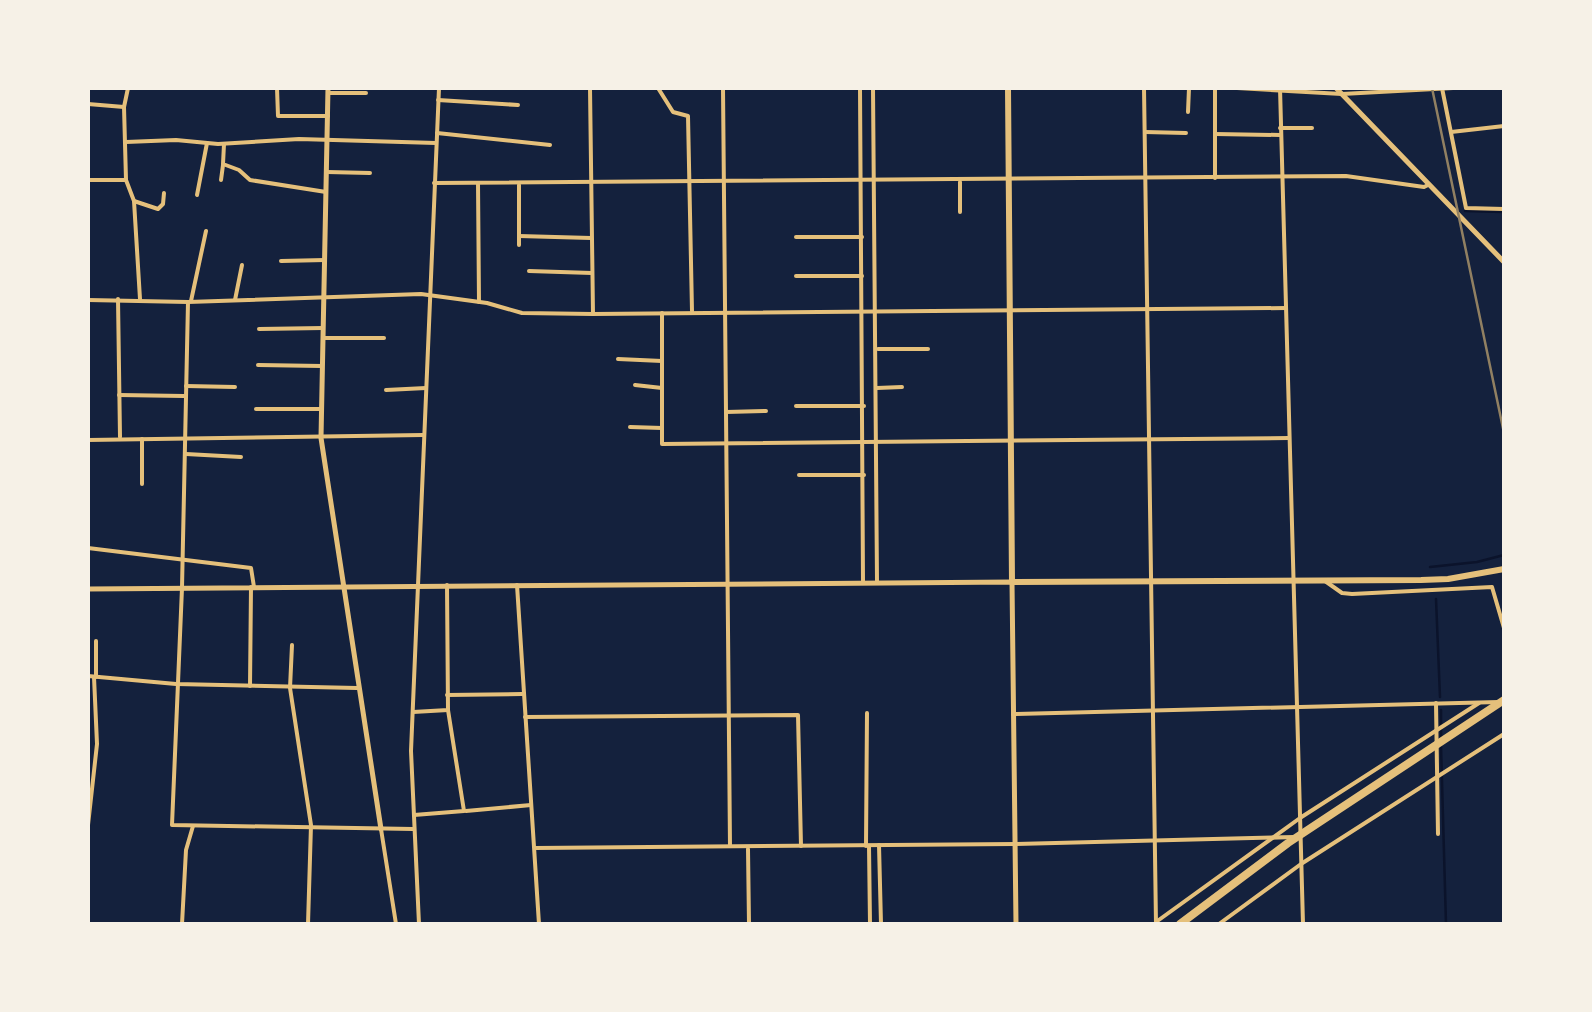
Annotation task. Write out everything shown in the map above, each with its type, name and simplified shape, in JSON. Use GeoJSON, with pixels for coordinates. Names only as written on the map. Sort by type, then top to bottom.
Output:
{"type":"FeatureCollection","features":[{"type":"Feature","properties":{"kind":"highway"},"geometry":{"type":"LineString","coordinates":[[1008,88],[1012,582],[1421,580],[1460,578],[1504,569]]}},
{"type":"Feature","properties":{"kind":"highway"},"geometry":{"type":"LineString","coordinates":[[1180,924],[1288,843],[1504,701]]}},
{"type":"Feature","properties":{"kind":"street"},"geometry":{"type":"LineString","coordinates":[[128,88],[124,107],[126,180],[134,201],[140,299]]}},
{"type":"Feature","properties":{"kind":"street"},"geometry":{"type":"LineString","coordinates":[[277,88],[278,116],[328,116]]}},
{"type":"Feature","properties":{"kind":"street"},"geometry":{"type":"LineString","coordinates":[[419,924],[413,712],[439,88]]}},
{"type":"Feature","properties":{"kind":"street"},"geometry":{"type":"LineString","coordinates":[[590,88],[592,314]]}},
{"type":"Feature","properties":{"kind":"street"},"geometry":{"type":"LineString","coordinates":[[658,88],[673,112],[688,116],[692,313]]}},
{"type":"Feature","properties":{"kind":"street"},"geometry":{"type":"LineString","coordinates":[[723,88],[730,846]]}},
{"type":"Feature","properties":{"kind":"street"},"geometry":{"type":"LineString","coordinates":[[860,88],[868,180],[869,311],[864,406],[871,442],[871,581]]}},
{"type":"Feature","properties":{"kind":"street"},"geometry":{"type":"LineString","coordinates":[[871,581],[864,475],[877,388],[876,350],[862,276],[862,237],[874,88]]}},
{"type":"Feature","properties":{"kind":"street"},"geometry":{"type":"LineString","coordinates":[[1144,88],[1156,923]]}},
{"type":"Feature","properties":{"kind":"street"},"geometry":{"type":"LineString","coordinates":[[1188,112],[1189,88]]}},
{"type":"Feature","properties":{"kind":"street"},"geometry":{"type":"LineString","coordinates":[[1214,88],[1215,178]]}},
{"type":"Feature","properties":{"kind":"street"},"geometry":{"type":"LineString","coordinates":[[1237,88],[1342,94],[1453,88]]}},
{"type":"Feature","properties":{"kind":"street"},"geometry":{"type":"LineString","coordinates":[[1336,88],[1504,262]]}},
{"type":"Feature","properties":{"kind":"street"},"geometry":{"type":"LineString","coordinates":[[1442,88],[1466,208],[1504,209]]}},
{"type":"Feature","properties":{"kind":"street"},"geometry":{"type":"LineString","coordinates":[[366,93],[328,90],[321,438],[396,924]]}},
{"type":"Feature","properties":{"kind":"street"},"geometry":{"type":"LineString","coordinates":[[1280,90],[1303,924]]}},
{"type":"Feature","properties":{"kind":"street"},"geometry":{"type":"LineString","coordinates":[[438,100],[518,105]]}},
{"type":"Feature","properties":{"kind":"street"},"geometry":{"type":"LineString","coordinates":[[88,104],[124,107]]}},
{"type":"Feature","properties":{"kind":"street"},"geometry":{"type":"LineString","coordinates":[[1451,132],[1504,126]]}},
{"type":"Feature","properties":{"kind":"street"},"geometry":{"type":"LineString","coordinates":[[1280,128],[1312,128]]}},
{"type":"Feature","properties":{"kind":"street"},"geometry":{"type":"LineString","coordinates":[[437,132],[550,145]]}},
{"type":"Feature","properties":{"kind":"street"},"geometry":{"type":"LineString","coordinates":[[1145,132],[1186,133]]}},
{"type":"Feature","properties":{"kind":"street"},"geometry":{"type":"LineString","coordinates":[[1215,134],[1280,135]]}},
{"type":"Feature","properties":{"kind":"street"},"geometry":{"type":"LineString","coordinates":[[126,142],[436,143]]}},
{"type":"Feature","properties":{"kind":"street"},"geometry":{"type":"LineString","coordinates":[[197,195],[207,143]]}},
{"type":"Feature","properties":{"kind":"street"},"geometry":{"type":"LineString","coordinates":[[220,180],[224,144]]}},
{"type":"Feature","properties":{"kind":"street"},"geometry":{"type":"LineString","coordinates":[[223,164],[250,180],[326,192]]}},
{"type":"Feature","properties":{"kind":"street"},"geometry":{"type":"LineString","coordinates":[[327,172],[370,173]]}},
{"type":"Feature","properties":{"kind":"street"},"geometry":{"type":"LineString","coordinates":[[434,184],[1346,176],[1424,188],[1429,185]]}},
{"type":"Feature","properties":{"kind":"street"},"geometry":{"type":"LineString","coordinates":[[960,179],[960,212]]}},
{"type":"Feature","properties":{"kind":"street"},"geometry":{"type":"LineString","coordinates":[[88,180],[126,180]]}},
{"type":"Feature","properties":{"kind":"street"},"geometry":{"type":"LineString","coordinates":[[478,183],[479,302]]}},
{"type":"Feature","properties":{"kind":"street"},"geometry":{"type":"LineString","coordinates":[[519,183],[520,245]]}},
{"type":"Feature","properties":{"kind":"street"},"geometry":{"type":"LineString","coordinates":[[134,201],[158,208],[164,193]]}},
{"type":"Feature","properties":{"kind":"street"},"geometry":{"type":"LineString","coordinates":[[206,231],[189,302],[172,825],[414,828]]}},
{"type":"Feature","properties":{"kind":"street"},"geometry":{"type":"LineString","coordinates":[[519,236],[592,238]]}},
{"type":"Feature","properties":{"kind":"street"},"geometry":{"type":"LineString","coordinates":[[796,237],[862,237]]}},
{"type":"Feature","properties":{"kind":"street"},"geometry":{"type":"LineString","coordinates":[[280,261],[325,260]]}},
{"type":"Feature","properties":{"kind":"street"},"geometry":{"type":"LineString","coordinates":[[235,300],[242,264]]}},
{"type":"Feature","properties":{"kind":"street"},"geometry":{"type":"LineString","coordinates":[[529,271],[592,273]]}},
{"type":"Feature","properties":{"kind":"street"},"geometry":{"type":"LineString","coordinates":[[796,276],[862,276]]}},
{"type":"Feature","properties":{"kind":"street"},"geometry":{"type":"LineString","coordinates":[[88,300],[189,302],[430,294],[522,313],[592,314],[1286,308]]}},
{"type":"Feature","properties":{"kind":"street"},"geometry":{"type":"LineString","coordinates":[[118,299],[120,437]]}},
{"type":"Feature","properties":{"kind":"street"},"geometry":{"type":"LineString","coordinates":[[662,313],[662,444],[1289,438]]}},
{"type":"Feature","properties":{"kind":"street"},"geometry":{"type":"LineString","coordinates":[[259,329],[324,328]]}},
{"type":"Feature","properties":{"kind":"street"},"geometry":{"type":"LineString","coordinates":[[323,338],[384,338]]}},
{"type":"Feature","properties":{"kind":"street"},"geometry":{"type":"LineString","coordinates":[[876,350],[928,349]]}},
{"type":"Feature","properties":{"kind":"street"},"geometry":{"type":"LineString","coordinates":[[618,359],[662,361]]}},
{"type":"Feature","properties":{"kind":"street"},"geometry":{"type":"LineString","coordinates":[[258,364],[322,366]]}},
{"type":"Feature","properties":{"kind":"street"},"geometry":{"type":"LineString","coordinates":[[635,385],[662,388]]}},
{"type":"Feature","properties":{"kind":"street"},"geometry":{"type":"LineString","coordinates":[[186,386],[236,387]]}},
{"type":"Feature","properties":{"kind":"street"},"geometry":{"type":"LineString","coordinates":[[877,388],[902,387]]}},
{"type":"Feature","properties":{"kind":"street"},"geometry":{"type":"LineString","coordinates":[[386,390],[426,388]]}},
{"type":"Feature","properties":{"kind":"street"},"geometry":{"type":"LineString","coordinates":[[119,395],[186,396]]}},
{"type":"Feature","properties":{"kind":"street"},"geometry":{"type":"LineString","coordinates":[[796,406],[864,406]]}},
{"type":"Feature","properties":{"kind":"street"},"geometry":{"type":"LineString","coordinates":[[256,409],[322,409]]}},
{"type":"Feature","properties":{"kind":"street"},"geometry":{"type":"LineString","coordinates":[[726,412],[766,410]]}},
{"type":"Feature","properties":{"kind":"street"},"geometry":{"type":"LineString","coordinates":[[630,427],[662,428]]}},
{"type":"Feature","properties":{"kind":"street"},"geometry":{"type":"LineString","coordinates":[[88,440],[424,436]]}},
{"type":"Feature","properties":{"kind":"street"},"geometry":{"type":"LineString","coordinates":[[142,438],[142,484]]}},
{"type":"Feature","properties":{"kind":"street"},"geometry":{"type":"LineString","coordinates":[[185,454],[241,457]]}},
{"type":"Feature","properties":{"kind":"street"},"geometry":{"type":"LineString","coordinates":[[799,475],[864,475]]}},
{"type":"Feature","properties":{"kind":"street"},"geometry":{"type":"LineString","coordinates":[[88,548],[250,568],[250,686]]}},
{"type":"Feature","properties":{"kind":"street"},"geometry":{"type":"LineString","coordinates":[[1325,581],[1342,593],[1352,594],[1492,587],[1504,628]]}},
{"type":"Feature","properties":{"kind":"street"},"geometry":{"type":"LineString","coordinates":[[88,589],[1012,582],[1016,924]]}},
{"type":"Feature","properties":{"kind":"street"},"geometry":{"type":"LineString","coordinates":[[447,585],[448,710],[464,811]]}},
{"type":"Feature","properties":{"kind":"street"},"geometry":{"type":"LineString","coordinates":[[517,585],[539,924]]}},
{"type":"Feature","properties":{"kind":"street"},"geometry":{"type":"LineString","coordinates":[[88,825],[96,736],[92,677],[96,641]]}},
{"type":"Feature","properties":{"kind":"street"},"geometry":{"type":"LineString","coordinates":[[292,646],[290,688],[311,828],[308,924]]}},
{"type":"Feature","properties":{"kind":"street"},"geometry":{"type":"LineString","coordinates":[[92,677],[176,684],[358,688]]}},
{"type":"Feature","properties":{"kind":"street"},"geometry":{"type":"LineString","coordinates":[[447,695],[524,694]]}},
{"type":"Feature","properties":{"kind":"street"},"geometry":{"type":"LineString","coordinates":[[1014,714],[1504,701]]}},
{"type":"Feature","properties":{"kind":"street"},"geometry":{"type":"LineString","coordinates":[[1156,923],[1300,818],[1480,702]]}},
{"type":"Feature","properties":{"kind":"street"},"geometry":{"type":"LineString","coordinates":[[1436,703],[1438,834]]}},
{"type":"Feature","properties":{"kind":"street"},"geometry":{"type":"LineString","coordinates":[[413,712],[448,710]]}},
{"type":"Feature","properties":{"kind":"street"},"geometry":{"type":"LineString","coordinates":[[868,713],[870,924]]}},
{"type":"Feature","properties":{"kind":"street"},"geometry":{"type":"LineString","coordinates":[[525,718],[798,715],[801,846]]}},
{"type":"Feature","properties":{"kind":"street"},"geometry":{"type":"LineString","coordinates":[[1218,924],[1301,864],[1504,734]]}},
{"type":"Feature","properties":{"kind":"street"},"geometry":{"type":"LineString","coordinates":[[88,735],[96,736]]}},
{"type":"Feature","properties":{"kind":"street"},"geometry":{"type":"LineString","coordinates":[[414,815],[531,804]]}},
{"type":"Feature","properties":{"kind":"street"},"geometry":{"type":"LineString","coordinates":[[182,924],[186,850],[193,826]]}},
{"type":"Feature","properties":{"kind":"street"},"geometry":{"type":"LineString","coordinates":[[534,848],[1300,837]]}},
{"type":"Feature","properties":{"kind":"street"},"geometry":{"type":"LineString","coordinates":[[872,846],[881,924]]}},
{"type":"Feature","properties":{"kind":"street"},"geometry":{"type":"LineString","coordinates":[[748,847],[749,924]]}},
{"type":"Feature","properties":{"kind":"waterway"},"geometry":{"type":"LineString","coordinates":[[1465,211],[1504,212]]}},
{"type":"Feature","properties":{"kind":"waterway"},"geometry":{"type":"LineString","coordinates":[[1430,567],[1504,555]]}},
{"type":"Feature","properties":{"kind":"waterway"},"geometry":{"type":"LineString","coordinates":[[1436,599],[1440,697]]}},
{"type":"Feature","properties":{"kind":"waterway"},"geometry":{"type":"LineString","coordinates":[[1441,710],[1441,738]]}},
{"type":"Feature","properties":{"kind":"waterway"},"geometry":{"type":"LineString","coordinates":[[1441,746],[1446,924]]}},
{"type":"Feature","properties":{"kind":"railway"},"geometry":{"type":"LineString","coordinates":[[1432,88],[1504,433]]}}]}
